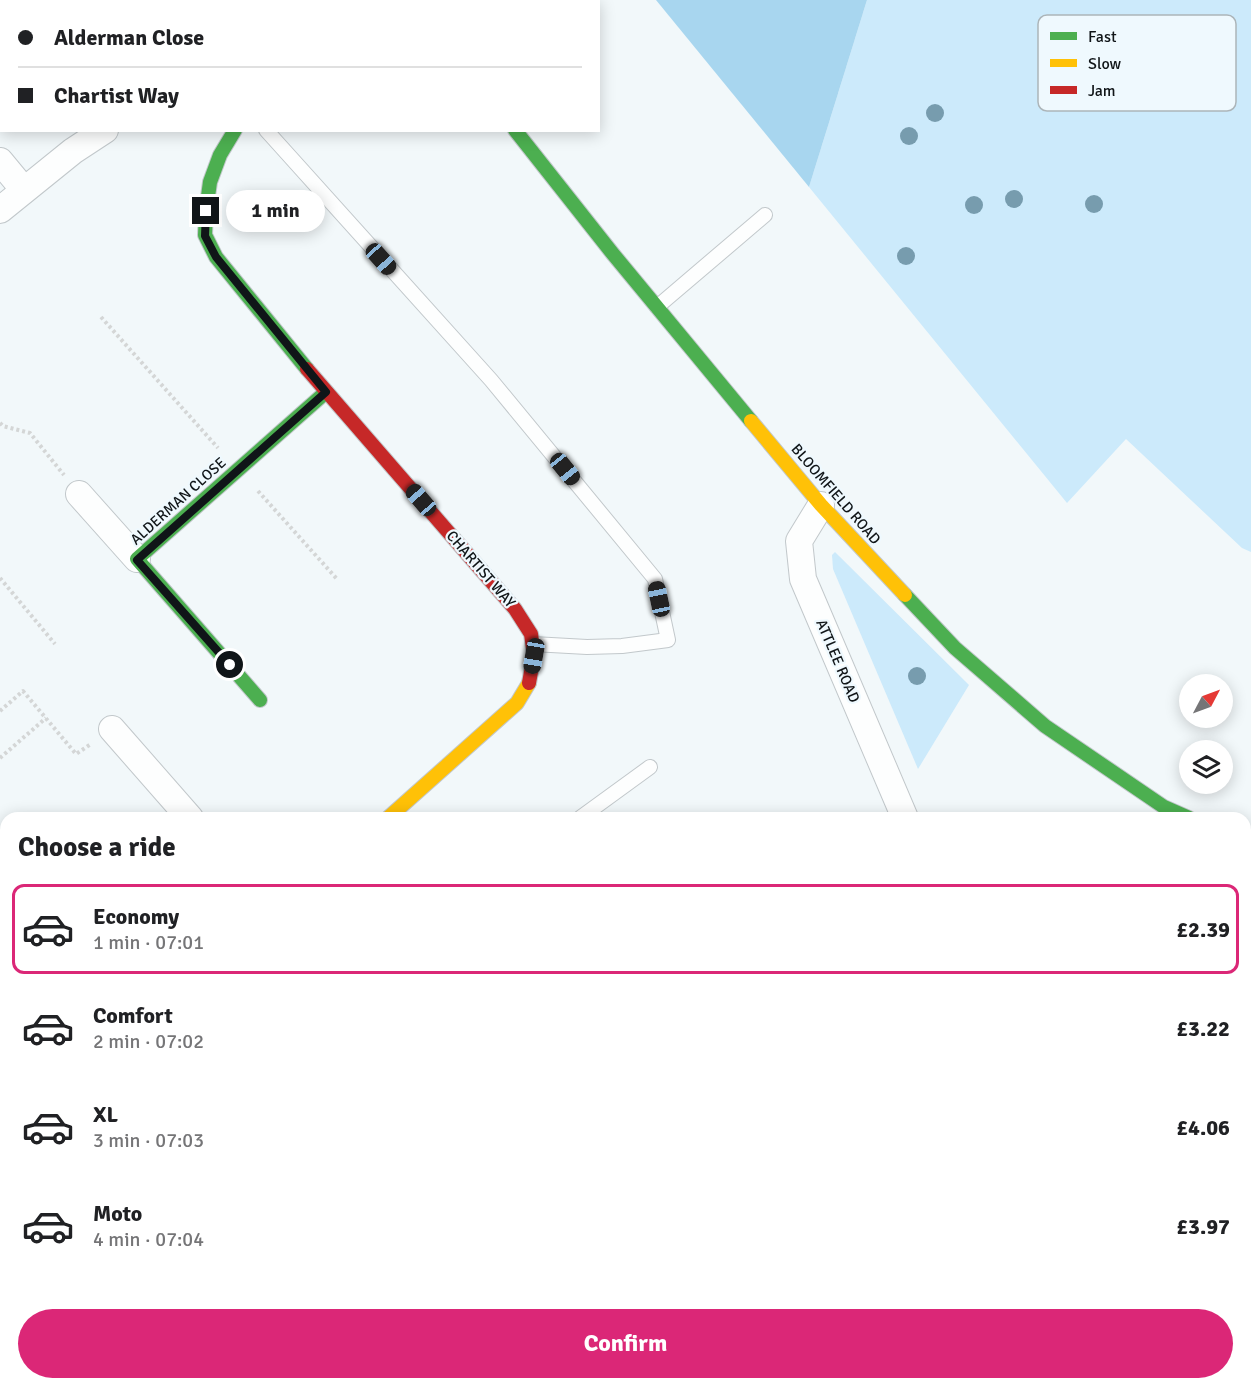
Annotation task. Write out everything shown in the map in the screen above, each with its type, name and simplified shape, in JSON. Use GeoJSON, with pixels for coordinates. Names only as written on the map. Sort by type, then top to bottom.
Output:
{"type":"FeatureCollection","features":[{"type":"Feature","properties":{"kind":"street"},"geometry":{"type":"LineString","coordinates":[[0,210],[73,151],[102,132]]}},
{"type":"Feature","properties":{"kind":"street","name":"CHARTIST WAY"},"geometry":{"type":"LineString","coordinates":[[233,132],[220,154],[210,182],[205,236],[216,257],[326,392],[515,609],[531,634],[534,656],[530,681],[517,703],[395,812]]}},
{"type":"Feature","properties":{"kind":"street","name":"BLOOMFIELD ROAD"},"geometry":{"type":"LineString","coordinates":[[517,132],[657,307],[821,505],[955,648],[1045,726],[1164,807],[1175,812]]}},
{"type":"Feature","properties":{"kind":"street"},"geometry":{"type":"LineString","coordinates":[[0,161],[24,190]]}},
{"type":"Feature","properties":{"kind":"street","name":"ALDERMAN CLOSE"},"geometry":{"type":"LineString","coordinates":[[260,700],[137,560],[326,392]]}},
{"type":"Feature","properties":{"kind":"street"},"geometry":{"type":"LineString","coordinates":[[79,494],[137,560]]}},
{"type":"Feature","properties":{"kind":"street","name":"ATTLEE ROAD"},"geometry":{"type":"LineString","coordinates":[[821,505],[799,541],[803,579],[902,812]]}},
{"type":"Feature","properties":{"kind":"street"},"geometry":{"type":"LineString","coordinates":[[112,729],[185,812]]}},
{"type":"Feature","properties":{"kind":"lane"},"geometry":{"type":"LineString","coordinates":[[268,132],[491,380],[655,579],[668,640],[622,646],[533,644]]}},
{"type":"Feature","properties":{"kind":"lane"},"geometry":{"type":"LineString","coordinates":[[657,307],[765,215]]}},
{"type":"Feature","properties":{"kind":"lane"},"geometry":{"type":"LineString","coordinates":[[588,812],[650,767]]}},
{"type":"Feature","properties":{"kind":"path"},"geometry":{"type":"LineString","coordinates":[[0,423],[3,426],[30,433],[79,494]]}},
{"type":"Feature","properties":{"kind":"path"},"geometry":{"type":"LineString","coordinates":[[0,578],[55,644]]}},
{"type":"Feature","properties":{"kind":"path"},"geometry":{"type":"LineString","coordinates":[[0,711],[23,691],[76,754],[112,729]]}},
{"type":"Feature","properties":{"kind":"path"},"geometry":{"type":"LineString","coordinates":[[0,758],[46,718]]}},
{"type":"Feature","properties":{"kind":"shaded area"},"geometry":{"type":"Polygon","coordinates":[[[656,0],[867,0],[809,187],[656,0]]]}},
{"type":"Feature","properties":{"kind":"shaded area"},"geometry":{"type":"Polygon","coordinates":[[[867,0],[1251,0],[1251,552],[1242,548],[1126,439],[1067,503],[809,187],[867,0]]]}},
{"type":"Feature","properties":{"kind":"shaded area"},"geometry":{"type":"Polygon","coordinates":[[[835,552],[969,685],[918,769],[833,569],[832,555],[835,552]]]}},
{"type":"Feature","properties":{"kind":"traffic: fast"},"geometry":{"type":"LineString","coordinates":[[234,132],[220,155],[210,182],[205,235],[216,257],[307,369]]}},
{"type":"Feature","properties":{"kind":"traffic: fast"},"geometry":{"type":"LineString","coordinates":[[517,132],[613,254],[751,421]]}},
{"type":"Feature","properties":{"kind":"traffic: fast"},"geometry":{"type":"LineString","coordinates":[[260,700],[137,559],[326,392]]}},
{"type":"Feature","properties":{"kind":"traffic: fast"},"geometry":{"type":"LineString","coordinates":[[905,595],[955,648],[1045,726],[1164,807],[1175,812]]}},
{"type":"Feature","properties":{"kind":"traffic: slow"},"geometry":{"type":"LineString","coordinates":[[751,421],[821,505],[905,595]]}},
{"type":"Feature","properties":{"kind":"traffic: slow"},"geometry":{"type":"LineString","coordinates":[[395,812],[517,703],[529,683]]}},
{"type":"Feature","properties":{"kind":"traffic: jam"},"geometry":{"type":"LineString","coordinates":[[307,369],[515,609],[531,634],[534,655],[529,683]]}},
{"type":"Feature","properties":{"kind":"route"},"geometry":{"type":"LineString","coordinates":[[206,211],[205,236],[216,257],[326,392],[137,560],[230,665]]}}]}
